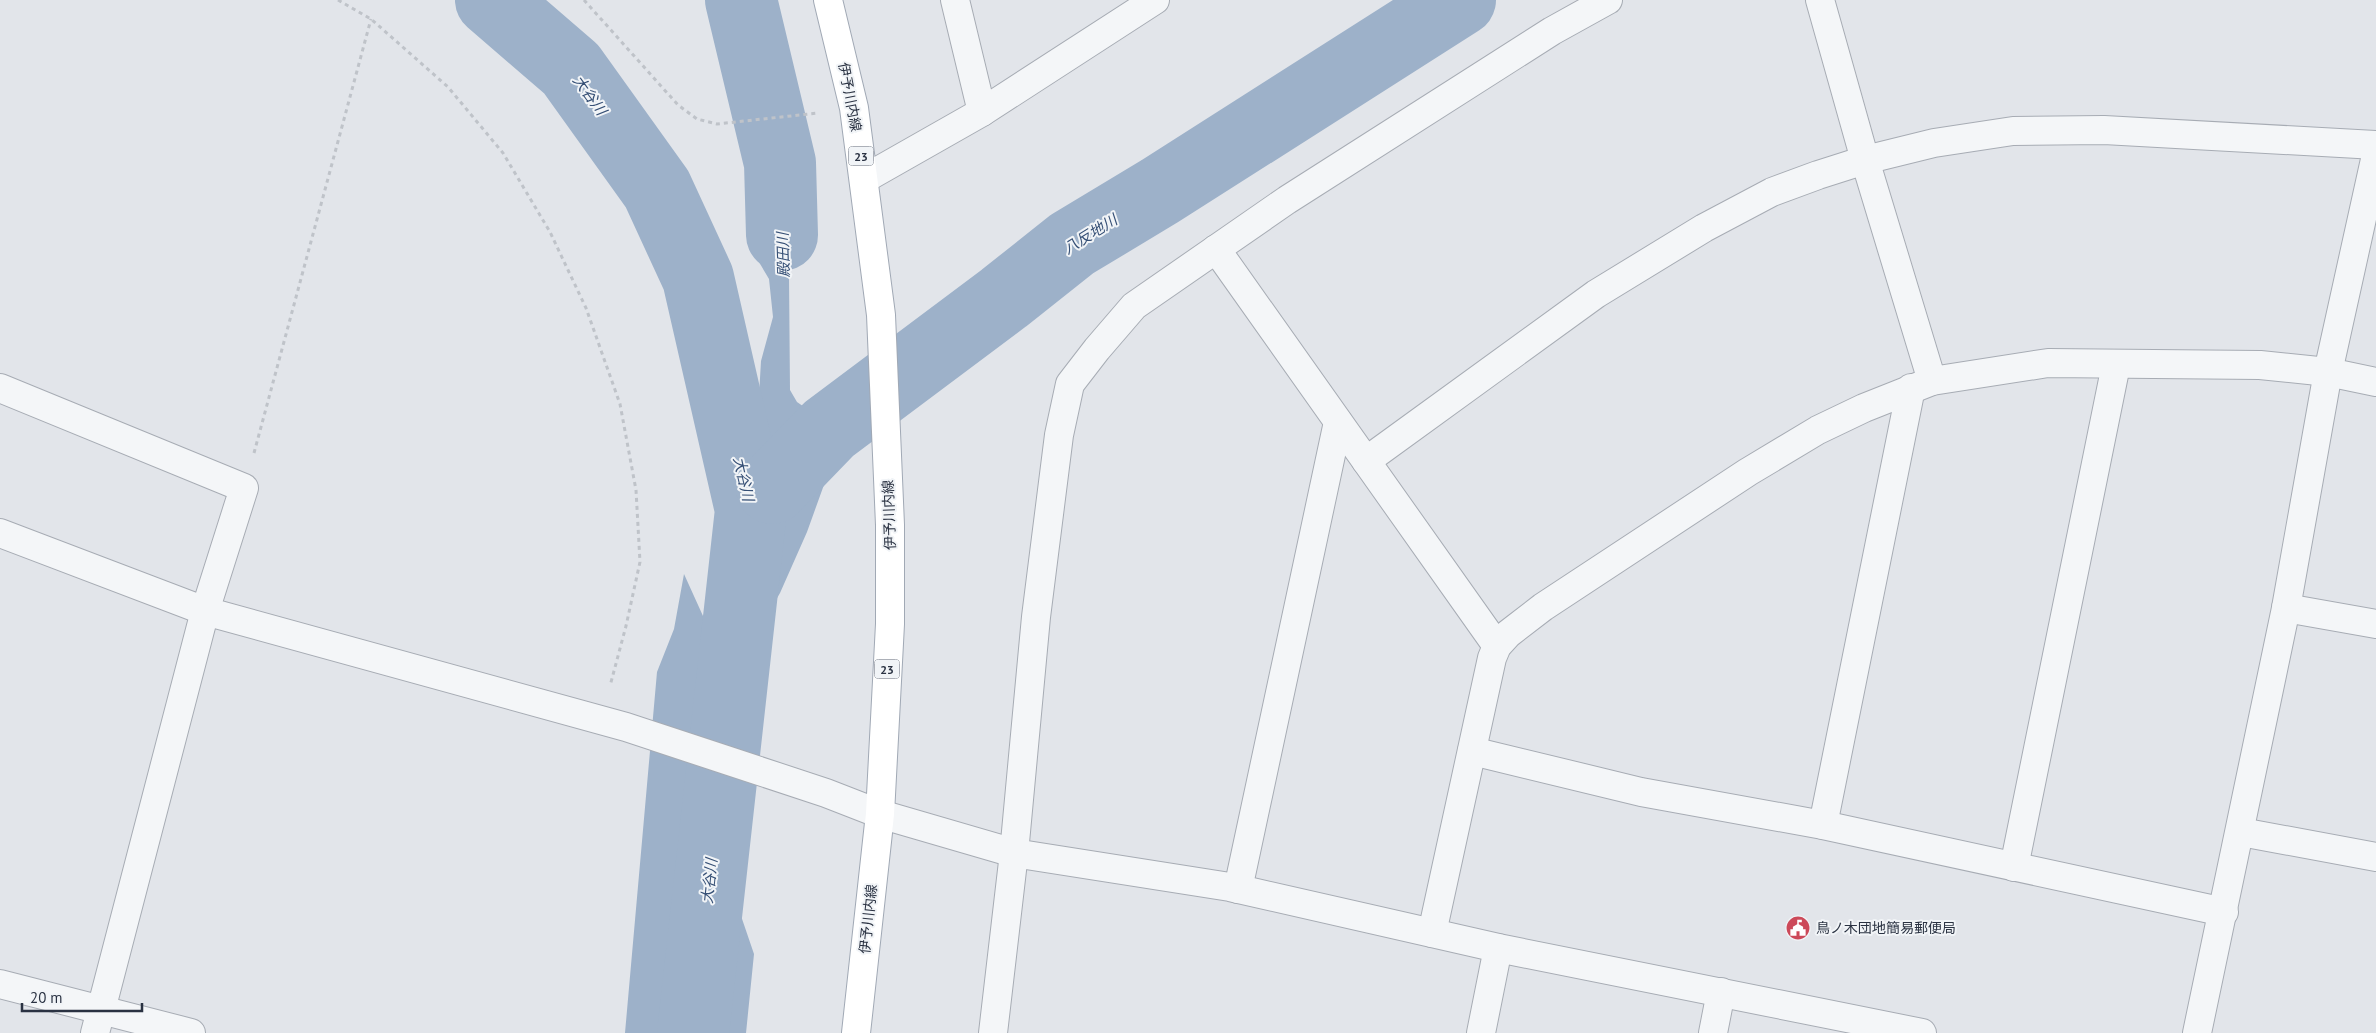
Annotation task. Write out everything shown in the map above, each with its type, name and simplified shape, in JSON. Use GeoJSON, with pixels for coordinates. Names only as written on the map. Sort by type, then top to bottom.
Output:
{"type":"FeatureCollection","features":[{"type":"Feature","properties":{"kind":"main road","name":"伊予川内線"},"geometry":{"type":"LineString","coordinates":[[828,0],[854,108],[881,315],[890,525],[890,624],[880,814],[856,1033]]}},
{"type":"Feature","properties":{"kind":"street"},"geometry":{"type":"LineString","coordinates":[[954,0],[982,112]]}},
{"type":"Feature","properties":{"kind":"street"},"geometry":{"type":"LineString","coordinates":[[993,1033],[1014,853],[1037,607],[1059,435],[1070,384],[1097,348],[1134,306],[1287,200],[1544,36],[1608,0]]}},
{"type":"Feature","properties":{"kind":"street"},"geometry":{"type":"LineString","coordinates":[[1820,0],[1865,160],[1921,385],[1823,825]]}},
{"type":"Feature","properties":{"kind":"street"},"geometry":{"type":"LineString","coordinates":[[864,179],[982,112],[1147,3]]}},
{"type":"Feature","properties":{"kind":"street"},"geometry":{"type":"LineString","coordinates":[[1366,461],[1596,294],[1704,228],[1772,192],[1865,160],[1934,143],[2013,131],[2104,130],[2376,145]]}},
{"type":"Feature","properties":{"kind":"street"},"geometry":{"type":"LineString","coordinates":[[2197,1033],[2241,832],[2286,608],[2328,372],[2376,155]]}},
{"type":"Feature","properties":{"kind":"street"},"geometry":{"type":"LineString","coordinates":[[1216,249],[1497,646]]}},
{"type":"Feature","properties":{"kind":"street"},"geometry":{"type":"LineString","coordinates":[[1432,933],[1492,658],[1497,646],[1508,634],[1543,607],[1748,472],[1818,430],[1864,408],[1921,385],[2048,363],[2260,365],[2328,372],[2376,382]]}},
{"type":"Feature","properties":{"kind":"street"},"geometry":{"type":"LineString","coordinates":[[2014,866],[2116,365]]}},
{"type":"Feature","properties":{"kind":"street"},"geometry":{"type":"LineString","coordinates":[[0,388],[244,488],[205,611],[98,1021]]}},
{"type":"Feature","properties":{"kind":"street"},"geometry":{"type":"LineString","coordinates":[[1238,889],[1338,422]]}},
{"type":"Feature","properties":{"kind":"street"},"geometry":{"type":"LineString","coordinates":[[0,534],[205,611],[614,723],[826,793],[880,814],[1014,853],[1238,889],[1498,948],[1922,1033]]}},
{"type":"Feature","properties":{"kind":"street"},"geometry":{"type":"LineString","coordinates":[[2286,608],[2376,624]]}},
{"type":"Feature","properties":{"kind":"street"},"geometry":{"type":"LineString","coordinates":[[1472,751],[1640,792],[1823,825],[2224,912]]}},
{"type":"Feature","properties":{"kind":"street"},"geometry":{"type":"LineString","coordinates":[[2241,832],[2376,857]]}},
{"type":"Feature","properties":{"kind":"street"},"geometry":{"type":"LineString","coordinates":[[1482,1033],[1498,948]]}},
{"type":"Feature","properties":{"kind":"street"},"geometry":{"type":"LineString","coordinates":[[0,984],[98,1021],[191,1033]]}},
{"type":"Feature","properties":{"kind":"street"},"geometry":{"type":"LineString","coordinates":[[1713,1033],[1721,992]]}},
{"type":"Feature","properties":{"kind":"path"},"geometry":{"type":"LineString","coordinates":[[338,0],[371,19],[448,87],[503,153],[550,232],[586,308],[620,404],[636,490],[640,562],[614,723]]}},
{"type":"Feature","properties":{"kind":"path"},"geometry":{"type":"LineString","coordinates":[[584,0],[678,105],[697,119],[717,124],[854,108]]}},
{"type":"Feature","properties":{"kind":"path"},"geometry":{"type":"LineString","coordinates":[[244,488],[371,19]]}},
{"type":"Feature","properties":{"kind":"water"},"geometry":{"type":"Polygon","coordinates":[[[783,135],[788,162],[790,390],[797,402],[810,411],[827,407],[842,393],[843,432],[807,532],[780,593],[750,645],[714,739],[709,782],[695,816],[697,857],[721,896],[739,910],[754,954],[746,1033],[625,1033],[657,672],[674,629],[684,574],[703,616],[709,605],[716,565],[751,458],[757,430],[761,361],[773,317],[769,279],[756,257],[752,234],[771,238],[770,177],[764,138],[783,135]]]}},
{"type":"Feature","properties":{"kind":"waterway","name":"大谷川"},"geometry":{"type":"LineString","coordinates":[[491,0],[571,69],[657,189],[698,278],[751,510],[693,1033]]}},
{"type":"Feature","properties":{"kind":"waterway","name":"殿田川"},"geometry":{"type":"LineString","coordinates":[[741,0],[780,163],[782,235]]}},
{"type":"Feature","properties":{"kind":"waterway","name":"八反地川"},"geometry":{"type":"LineString","coordinates":[[772,488],[829,429],[1004,298],[1072,244],[1160,191],[1460,0]]}},
{"type":"Feature","properties":{"kind":"place","name":"鳥ノ木団地簡易郵便局"},"geometry":{"type":"Point","coordinates":[1798,928]}}]}
